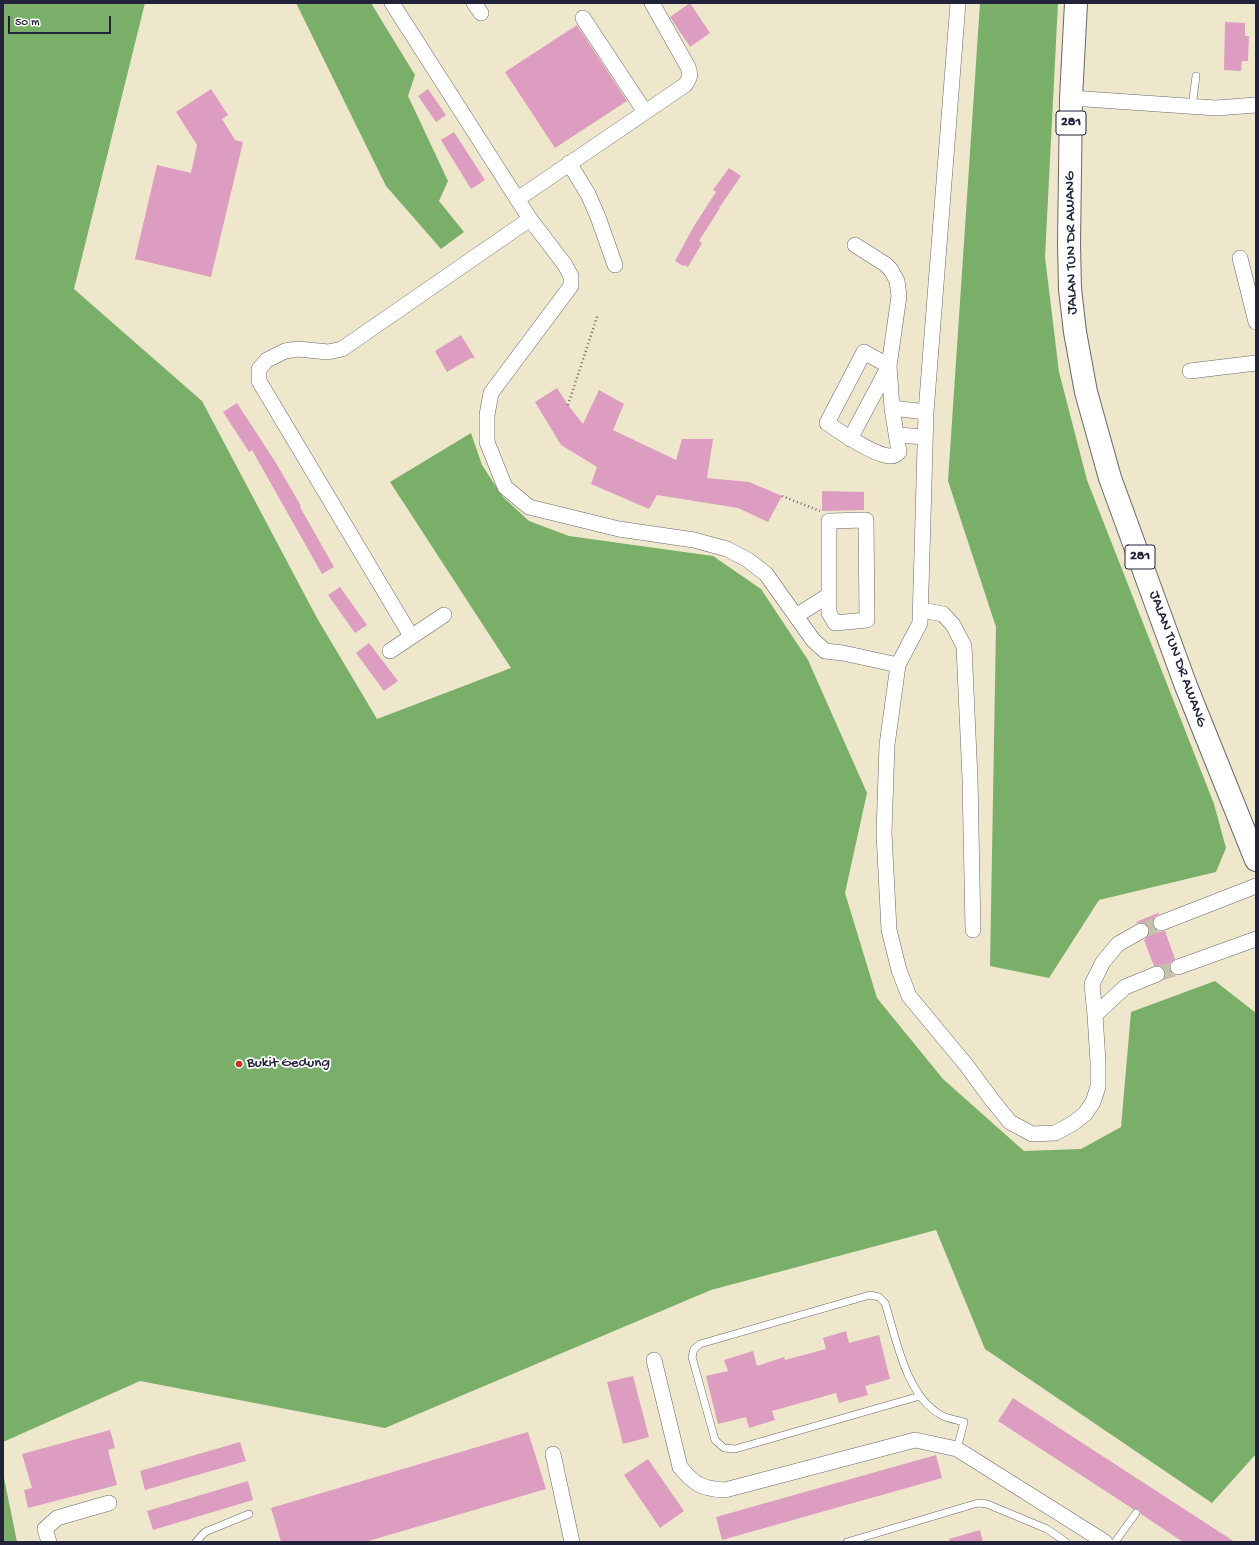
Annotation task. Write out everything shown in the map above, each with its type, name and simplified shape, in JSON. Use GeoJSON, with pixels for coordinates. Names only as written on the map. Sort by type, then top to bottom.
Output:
{"type":"FeatureCollection","features":[{"type":"Feature","properties":{"kind":"main road","name":"JALAN TUN DR AWANG"},"geometry":{"type":"LineString","coordinates":[[1076,3],[1071,98],[1069,243],[1070,289],[1075,332],[1086,392],[1113,485],[1186,686],[1256,860]]}},
{"type":"Feature","properties":{"kind":"street"},"geometry":{"type":"LineString","coordinates":[[392,3],[530,219],[565,265],[571,276],[571,286],[491,393],[487,415],[486,442],[505,487],[529,507],[619,529],[694,540],[727,549],[748,560],[766,574],[813,640],[825,651],[843,653],[898,665]]}},
{"type":"Feature","properties":{"kind":"street"},"geometry":{"type":"LineString","coordinates":[[518,198],[685,85],[690,79],[690,73],[652,3]]}},
{"type":"Feature","properties":{"kind":"street"},"geometry":{"type":"LineString","coordinates":[[958,3],[926,412],[920,622],[898,665],[887,745],[884,833],[890,930],[898,970],[909,996],[968,1066],[1010,1122],[1032,1134],[1055,1133],[1072,1124],[1085,1114],[1093,1102],[1098,1087],[1092,984],[1102,962],[1118,944],[1140,931]]}},
{"type":"Feature","properties":{"kind":"street"},"geometry":{"type":"LineString","coordinates":[[583,18],[645,112]]}},
{"type":"Feature","properties":{"kind":"street"},"geometry":{"type":"LineString","coordinates":[[1071,98],[1216,108],[1256,105]]}},
{"type":"Feature","properties":{"kind":"street"},"geometry":{"type":"LineString","coordinates":[[569,163],[588,194],[598,216],[615,265]]}},
{"type":"Feature","properties":{"kind":"street"},"geometry":{"type":"LineString","coordinates":[[411,636],[259,382],[259,369],[267,360],[285,351],[298,350],[328,352],[342,349],[530,219]]}},
{"type":"Feature","properties":{"kind":"street"},"geometry":{"type":"LineString","coordinates":[[855,245],[885,264],[891,270],[897,281],[899,296],[889,366],[892,408],[900,452],[895,456],[890,457],[850,440],[827,423],[864,352],[889,366]]}},
{"type":"Feature","properties":{"kind":"street"},"geometry":{"type":"LineString","coordinates":[[1240,258],[1256,322]]}},
{"type":"Feature","properties":{"kind":"street"},"geometry":{"type":"LineString","coordinates":[[1190,371],[1256,363]]}},
{"type":"Feature","properties":{"kind":"street"},"geometry":{"type":"LineString","coordinates":[[850,440],[889,366]]}},
{"type":"Feature","properties":{"kind":"street"},"geometry":{"type":"LineString","coordinates":[[892,408],[926,412]]}},
{"type":"Feature","properties":{"kind":"street"},"geometry":{"type":"LineString","coordinates":[[897,435],[925,437]]}},
{"type":"Feature","properties":{"kind":"street"},"geometry":{"type":"LineString","coordinates":[[866,520],[867,620],[835,623],[829,613],[829,595],[829,521],[866,520]]}},
{"type":"Feature","properties":{"kind":"street"},"geometry":{"type":"LineString","coordinates":[[796,616],[829,595]]}},
{"type":"Feature","properties":{"kind":"street"},"geometry":{"type":"LineString","coordinates":[[921,610],[943,614],[956,629],[964,646],[970,778],[973,930]]}},
{"type":"Feature","properties":{"kind":"street"},"geometry":{"type":"LineString","coordinates":[[390,651],[444,614]]}},
{"type":"Feature","properties":{"kind":"street"},"geometry":{"type":"LineString","coordinates":[[1161,923],[1256,886]]}},
{"type":"Feature","properties":{"kind":"street"},"geometry":{"type":"LineString","coordinates":[[1178,967],[1256,939]]}},
{"type":"Feature","properties":{"kind":"street"},"geometry":{"type":"LineString","coordinates":[[1095,1015],[1125,987],[1158,974]]}},
{"type":"Feature","properties":{"kind":"street"},"geometry":{"type":"LineString","coordinates":[[654,1360],[680,1467],[688,1477],[698,1485],[710,1490],[725,1490],[915,1440],[956,1449],[1104,1542]]}},
{"type":"Feature","properties":{"kind":"street"},"geometry":{"type":"LineString","coordinates":[[553,1454],[572,1542]]}},
{"type":"Feature","properties":{"kind":"street"},"geometry":{"type":"LineString","coordinates":[[49,1542],[45,1529],[57,1518],[109,1503]]}},
{"type":"Feature","properties":{"kind":"lane"},"geometry":{"type":"LineString","coordinates":[[1192,107],[1196,76]]}},
{"type":"Feature","properties":{"kind":"lane"},"geometry":{"type":"LineString","coordinates":[[920,1396],[735,1449],[724,1448],[715,1440],[692,1357],[694,1349],[700,1344],[870,1295],[879,1297],[884,1303],[908,1376],[920,1396],[927,1405],[941,1415],[964,1422],[956,1449]]}},
{"type":"Feature","properties":{"kind":"lane"},"geometry":{"type":"LineString","coordinates":[[847,1542],[978,1503],[987,1504],[1047,1529],[1066,1542]]}},
{"type":"Feature","properties":{"kind":"lane"},"geometry":{"type":"LineString","coordinates":[[1115,1542],[1136,1513]]}},
{"type":"Feature","properties":{"kind":"lane"},"geometry":{"type":"LineString","coordinates":[[196,1542],[205,1532],[249,1514]]}},
{"type":"Feature","properties":{"kind":"path"},"geometry":{"type":"LineString","coordinates":[[568,405],[598,314]]}},
{"type":"Feature","properties":{"kind":"path"},"geometry":{"type":"LineString","coordinates":[[782,496],[822,511]]}},
{"type":"Feature","properties":{"kind":"green space"},"geometry":{"type":"Polygon","coordinates":[[[3,3],[145,3],[74,289],[202,401],[317,618],[377,719],[511,668],[390,482],[471,433],[482,465],[503,497],[529,521],[569,536],[713,556],[761,589],[808,660],[867,793],[845,893],[877,998],[943,1079],[1024,1151],[1081,1149],[1121,1127],[1131,1012],[1215,981],[1256,1013],[1256,1454],[1212,1503],[985,1349],[936,1230],[711,1290],[385,1428],[140,1381],[3,1442],[3,3]]]}},
{"type":"Feature","properties":{"kind":"green space"},"geometry":{"type":"Polygon","coordinates":[[[296,3],[371,3],[415,75],[408,96],[448,181],[439,201],[464,232],[441,249],[386,186],[296,3]]]}},
{"type":"Feature","properties":{"kind":"green space"},"geometry":{"type":"Polygon","coordinates":[[[980,3],[1058,3],[1045,257],[1059,372],[1087,480],[1214,804],[1226,848],[1216,872],[1099,900],[1049,978],[990,966],[996,627],[948,481],[980,3]]]}},
{"type":"Feature","properties":{"kind":"green space"},"geometry":{"type":"Polygon","coordinates":[[[3,1473],[17,1542],[3,1542],[3,1473]]]}},
{"type":"Feature","properties":{"kind":"building"},"geometry":{"type":"Polygon","coordinates":[[[690,3],[710,33],[690,47],[670,17],[690,3]]]}},
{"type":"Feature","properties":{"kind":"building"},"geometry":{"type":"Polygon","coordinates":[[[1225,22],[1245,23],[1245,36],[1249,36],[1248,61],[1242,61],[1241,71],[1224,70],[1225,22]]]}},
{"type":"Feature","properties":{"kind":"building"},"geometry":{"type":"Polygon","coordinates":[[[577,25],[627,101],[555,148],[505,72],[577,25]]]}},
{"type":"Feature","properties":{"kind":"building"},"geometry":{"type":"Polygon","coordinates":[[[211,89],[228,115],[222,119],[235,140],[243,142],[211,277],[135,259],[157,165],[191,173],[197,145],[176,112],[211,89]]]}},
{"type":"Feature","properties":{"kind":"building"},"geometry":{"type":"Polygon","coordinates":[[[428,89],[446,115],[436,122],[418,96],[428,89]]]}},
{"type":"Feature","properties":{"kind":"building"},"geometry":{"type":"Polygon","coordinates":[[[454,132],[485,180],[471,189],[441,140],[454,132]]]}},
{"type":"Feature","properties":{"kind":"building"},"geometry":{"type":"Polygon","coordinates":[[[729,168],[741,176],[699,241],[702,243],[688,267],[683,266],[675,261],[694,226],[716,192],[713,190],[729,168]]]}},
{"type":"Feature","properties":{"kind":"building"},"geometry":{"type":"Polygon","coordinates":[[[461,335],[475,358],[471,358],[447,372],[435,351],[461,335]]]}},
{"type":"Feature","properties":{"kind":"building"},"geometry":{"type":"Polygon","coordinates":[[[557,388],[583,424],[599,390],[624,404],[613,430],[676,460],[682,439],[713,439],[707,478],[749,482],[782,496],[768,522],[738,508],[657,495],[649,509],[591,484],[597,467],[561,445],[535,402],[557,388]]]}},
{"type":"Feature","properties":{"kind":"building"},"geometry":{"type":"Polygon","coordinates":[[[237,403],[276,463],[334,567],[322,574],[252,450],[249,452],[223,412],[237,403]]]}},
{"type":"Feature","properties":{"kind":"building"},"geometry":{"type":"Polygon","coordinates":[[[822,491],[864,492],[864,510],[822,511],[822,491]]]}},
{"type":"Feature","properties":{"kind":"building"},"geometry":{"type":"Polygon","coordinates":[[[340,587],[367,625],[355,633],[328,595],[340,587]]]}},
{"type":"Feature","properties":{"kind":"building"},"geometry":{"type":"Polygon","coordinates":[[[369,643],[398,681],[384,691],[356,653],[369,643]]]}},
{"type":"Feature","properties":{"kind":"building"},"geometry":{"type":"Polygon","coordinates":[[[1158,913],[1159,914],[1154,918],[1153,926],[1155,930],[1159,932],[1165,931],[1175,959],[1169,966],[1172,974],[1176,976],[1163,980],[1166,976],[1165,970],[1162,967],[1154,966],[1144,940],[1149,935],[1149,927],[1145,923],[1136,922],[1158,913]]]}},
{"type":"Feature","properties":{"kind":"building"},"geometry":{"type":"Polygon","coordinates":[[[846,1331],[849,1343],[879,1335],[890,1379],[865,1386],[868,1395],[839,1403],[836,1393],[772,1411],[775,1420],[749,1428],[746,1417],[718,1424],[706,1376],[728,1371],[724,1360],[753,1351],[757,1366],[784,1357],[785,1360],[826,1349],[823,1338],[846,1331]]]}},
{"type":"Feature","properties":{"kind":"building"},"geometry":{"type":"Polygon","coordinates":[[[633,1376],[649,1437],[623,1444],[607,1382],[633,1376]]]}},
{"type":"Feature","properties":{"kind":"building"},"geometry":{"type":"Polygon","coordinates":[[[1013,1398],[1235,1542],[1183,1542],[1141,1514],[1139,1509],[1133,1509],[998,1421],[1013,1398]]]}},
{"type":"Feature","properties":{"kind":"building"},"geometry":{"type":"Polygon","coordinates":[[[110,1430],[115,1448],[108,1450],[117,1485],[28,1508],[24,1490],[32,1488],[22,1454],[110,1430]]]}},
{"type":"Feature","properties":{"kind":"building"},"geometry":{"type":"Polygon","coordinates":[[[528,1432],[546,1489],[365,1542],[281,1542],[271,1508],[528,1432]]]}},
{"type":"Feature","properties":{"kind":"building"},"geometry":{"type":"Polygon","coordinates":[[[240,1442],[246,1461],[145,1490],[140,1471],[240,1442]]]}},
{"type":"Feature","properties":{"kind":"building"},"geometry":{"type":"Polygon","coordinates":[[[936,1455],[942,1478],[722,1540],[716,1517],[936,1455]]]}},
{"type":"Feature","properties":{"kind":"building"},"geometry":{"type":"Polygon","coordinates":[[[648,1459],[684,1511],[660,1528],[624,1475],[648,1459]]]}},
{"type":"Feature","properties":{"kind":"building"},"geometry":{"type":"Polygon","coordinates":[[[248,1481],[253,1500],[153,1530],[147,1511],[248,1481]]]}},
{"type":"Feature","properties":{"kind":"building"},"geometry":{"type":"Polygon","coordinates":[[[980,1530],[983,1542],[950,1542],[949,1539],[980,1530]]]}},
{"type":"Feature","properties":{"kind":"tunnel"},"geometry":{"type":"LineString","coordinates":[[1141,931],[1161,923]]}},
{"type":"Feature","properties":{"kind":"tunnel"},"geometry":{"type":"LineString","coordinates":[[1157,974],[1178,967]]}},
{"type":"Feature","properties":{"kind":"place","name":"Bukit Gedung"},"geometry":{"type":"Point","coordinates":[239,1064]}}]}
